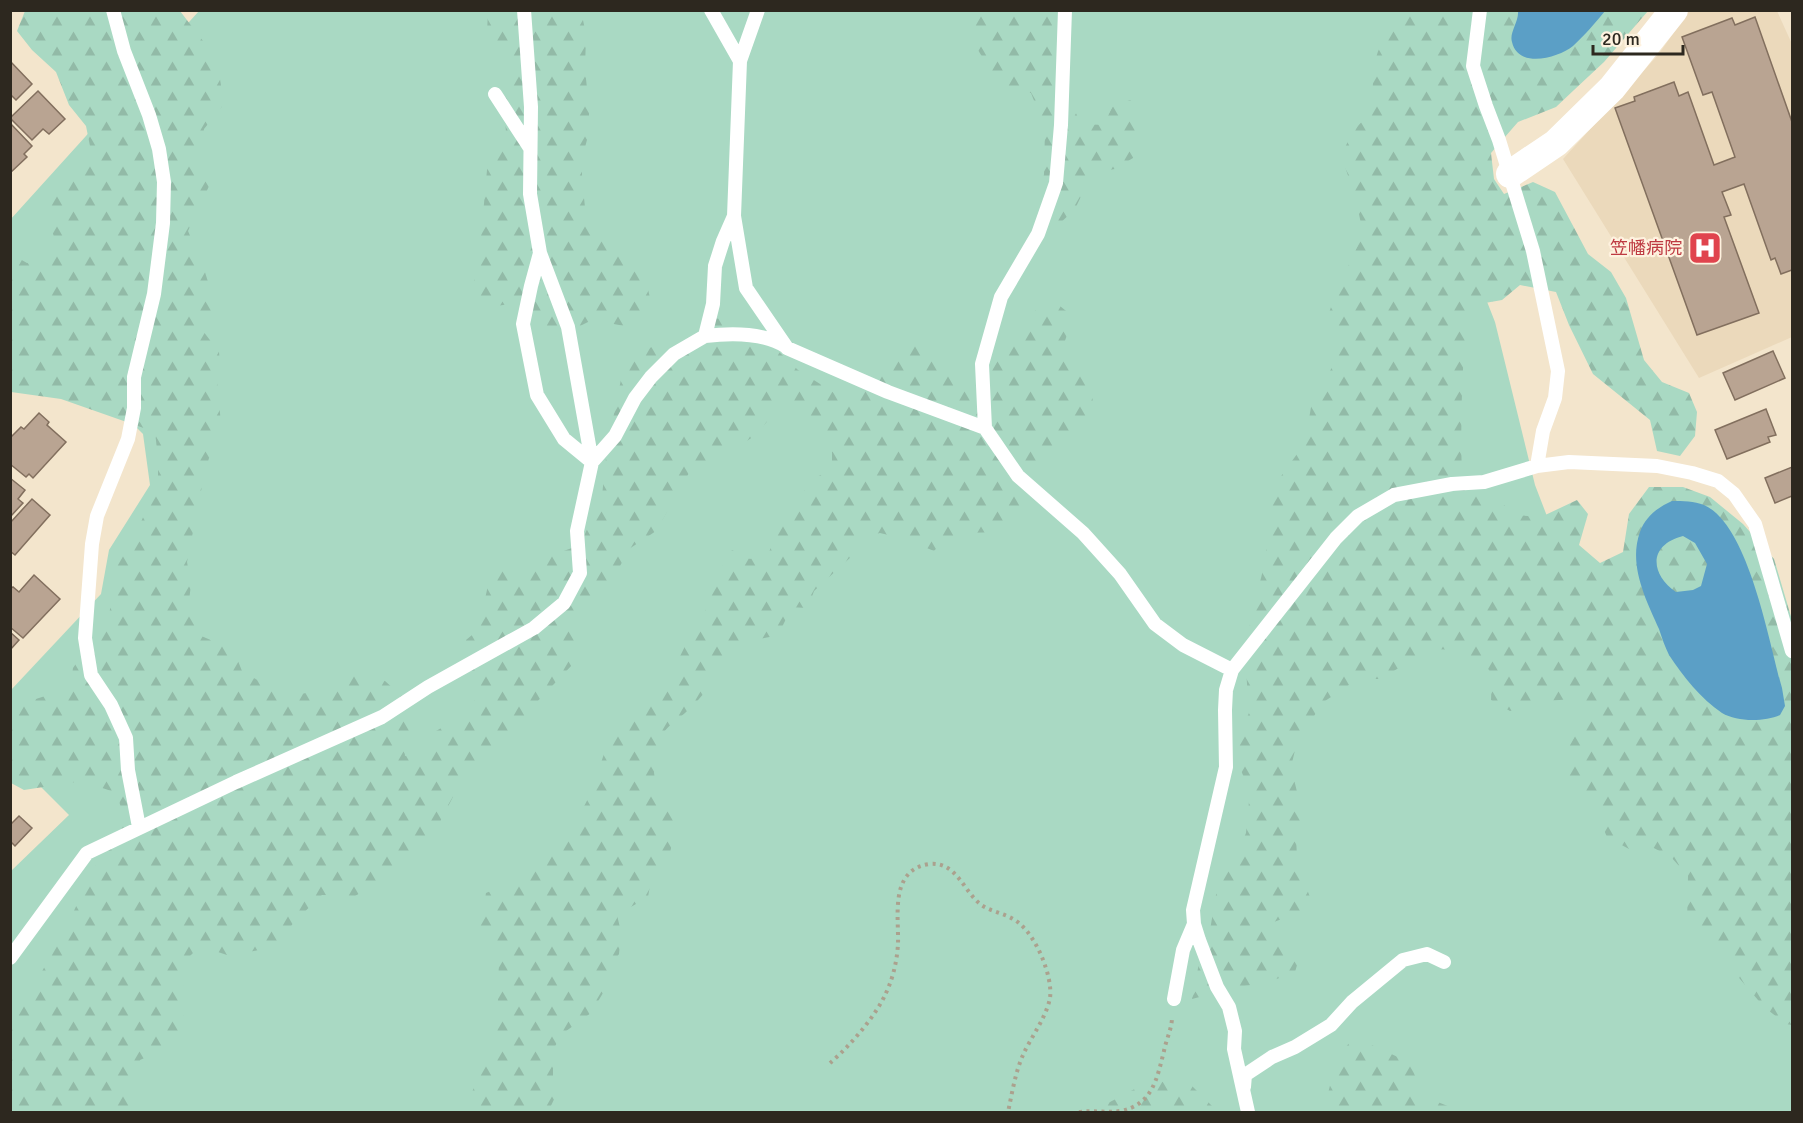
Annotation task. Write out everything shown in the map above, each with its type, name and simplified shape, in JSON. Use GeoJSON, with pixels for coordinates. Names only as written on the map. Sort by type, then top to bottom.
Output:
{"type":"FeatureCollection","features":[{"type":"Feature","properties":{"kind":"street"},"geometry":{"type":"LineString","coordinates":[[1510,174],[1526,165],[1564,136],[1612,88],[1674,10]]}},
{"type":"Feature","properties":{"kind":"lane"},"geometry":{"type":"LineString","coordinates":[[112,10],[159,149],[164,182],[163,223],[154,294],[134,377],[134,408],[128,439],[97,516],[92,544],[84,638],[91,675],[111,705],[126,738],[128,770],[139,827]]}},
{"type":"Feature","properties":{"kind":"lane"},"geometry":{"type":"LineString","coordinates":[[10,958],[87,853],[139,827],[382,717],[428,687],[534,628],[564,603],[580,573],[577,531],[592,462],[568,327],[540,253],[530,194],[531,107],[524,10]]}},
{"type":"Feature","properties":{"kind":"lane"},"geometry":{"type":"LineString","coordinates":[[711,10],[740,61]]}},
{"type":"Feature","properties":{"kind":"lane"},"geometry":{"type":"LineString","coordinates":[[758,10],[740,61],[734,216],[746,288],[787,348]]}},
{"type":"Feature","properties":{"kind":"lane"},"geometry":{"type":"LineString","coordinates":[[1065,10],[1061,125],[1056,183],[1038,234],[1001,297],[982,364],[985,428],[1018,476],[1083,532],[1120,574],[1155,624],[1183,645],[1232,670]]}},
{"type":"Feature","properties":{"kind":"lane"},"geometry":{"type":"LineString","coordinates":[[1480,10],[1473,66],[1510,174],[1533,251],[1553,338],[1558,371],[1555,398],[1543,431],[1537,466]]}},
{"type":"Feature","properties":{"kind":"lane"},"geometry":{"type":"LineString","coordinates":[[495,94],[531,150]]}},
{"type":"Feature","properties":{"kind":"lane"},"geometry":{"type":"LineString","coordinates":[[705,336],[713,304],[715,266],[734,216]]}},
{"type":"Feature","properties":{"kind":"lane"},"geometry":{"type":"LineString","coordinates":[[540,253],[523,324],[537,395],[564,439],[592,462]]}},
{"type":"Feature","properties":{"kind":"lane"},"geometry":{"type":"LineString","coordinates":[[592,462],[615,436],[636,398],[651,377],[674,354],[705,336],[728,333],[776,341],[787,348],[888,392],[985,428]]}},
{"type":"Feature","properties":{"kind":"lane"},"geometry":{"type":"LineString","coordinates":[[1248,1113],[1234,1049],[1235,1031],[1229,1008],[1217,987],[1194,924],[1193,910],[1226,767],[1226,690],[1232,670],[1336,538],[1358,516],[1394,495],[1452,484],[1484,482],[1537,466],[1569,462],[1657,466],[1718,481],[1734,494],[1755,524],[1792,651]]}},
{"type":"Feature","properties":{"kind":"lane"},"geometry":{"type":"LineString","coordinates":[[1174,999],[1183,950],[1194,924]]}},
{"type":"Feature","properties":{"kind":"lane"},"geometry":{"type":"LineString","coordinates":[[1243,1092],[1245,1074],[1331,1025],[1352,1002],[1403,960],[1428,954],[1444,962]]}},
{"type":"Feature","properties":{"kind":"path"},"geometry":{"type":"LineString","coordinates":[[830,1063],[841,1054],[886,995],[893,976],[897,947],[898,892],[902,884],[909,873],[928,864],[944,866],[965,884],[980,903],[987,908],[1002,912],[1021,924],[1036,944],[1046,968],[1050,998],[1022,1057],[1008,1113]]}},
{"type":"Feature","properties":{"kind":"path"},"geometry":{"type":"LineString","coordinates":[[1078,1113],[1094,1110],[1119,1111],[1141,1104],[1148,1097],[1156,1082],[1164,1049],[1170,1036],[1174,999]]}},
{"type":"Feature","properties":{"kind":"shaded area","name":"笠幡病院"},"geometry":{"type":"Polygon","coordinates":[[[1689,11],[1777,11],[1792,44],[1792,337],[1699,378],[1563,159],[1658,55],[1689,11]]]}},
{"type":"Feature","properties":{"kind":"green space"},"geometry":{"type":"Polygon","coordinates":[[[25,11],[180,11],[203,41],[219,73],[224,104],[204,129],[199,161],[210,184],[188,231],[203,266],[216,307],[203,331],[219,352],[217,381],[221,424],[217,444],[209,458],[204,476],[187,562],[191,584],[188,610],[199,635],[220,644],[236,656],[242,671],[266,685],[294,695],[318,691],[336,680],[360,673],[385,681],[405,699],[412,724],[404,743],[405,756],[424,751],[436,731],[471,711],[479,688],[467,666],[466,640],[478,630],[489,581],[498,567],[518,569],[536,565],[550,556],[580,545],[602,496],[607,448],[626,355],[652,347],[685,344],[705,320],[731,317],[778,351],[798,370],[839,396],[852,395],[912,344],[940,353],[949,374],[966,376],[992,370],[1014,332],[1039,307],[1060,306],[1077,320],[1067,335],[1061,352],[1089,381],[1094,407],[1084,431],[1064,447],[1044,458],[1033,475],[1024,509],[1001,532],[964,533],[944,540],[934,551],[905,539],[880,533],[859,538],[852,556],[814,591],[808,608],[788,607],[786,619],[778,635],[740,642],[732,647],[724,657],[710,686],[692,707],[664,732],[655,754],[654,776],[661,798],[675,817],[673,840],[667,865],[651,880],[648,897],[617,915],[621,932],[619,954],[607,973],[603,993],[591,1013],[562,1034],[553,1050],[553,1077],[558,1091],[548,1112],[463,1112],[497,1037],[499,956],[480,926],[486,893],[526,876],[572,829],[590,795],[605,751],[628,712],[661,695],[690,636],[704,616],[714,579],[732,550],[750,559],[769,552],[781,524],[798,505],[809,481],[832,469],[832,446],[811,422],[781,404],[757,434],[728,454],[693,466],[656,531],[629,549],[609,587],[587,601],[573,616],[577,646],[573,664],[534,705],[521,723],[491,751],[474,762],[440,822],[393,875],[355,896],[322,895],[294,922],[277,946],[230,956],[200,946],[183,963],[184,1029],[160,1051],[140,1060],[129,1112],[11,1112],[10,1029],[65,930],[109,836],[123,816],[117,793],[82,781],[24,790],[11,783],[11,707],[70,688],[73,668],[109,616],[118,555],[134,538],[158,483],[155,432],[61,399],[11,392],[11,254],[27,263],[48,261],[54,254],[54,237],[44,203],[91,151],[86,126],[69,105],[56,72],[32,50],[17,31],[25,11]]]}},
{"type":"Feature","properties":{"kind":"green space"},"geometry":{"type":"Polygon","coordinates":[[[199,11],[1420,11],[1415,118],[1495,322],[1535,485],[1585,615],[1792,794],[1792,1112],[11,1112],[11,871],[69,815],[11,757],[11,690],[101,594],[109,550],[150,485],[143,434],[115,406],[11,327],[10,220],[199,11]]]}},
{"type":"Feature","properties":{"kind":"green space"},"geometry":{"type":"Polygon","coordinates":[[[488,11],[581,11],[586,34],[585,70],[589,106],[589,132],[582,159],[586,216],[611,248],[645,276],[650,298],[630,327],[592,320],[560,336],[517,303],[489,307],[473,287],[480,248],[487,170],[506,133],[504,103],[513,71],[487,33],[488,11]]]}},
{"type":"Feature","properties":{"kind":"green space"},"geometry":{"type":"Polygon","coordinates":[[[958,11],[1054,11],[1051,32],[1055,84],[1074,109],[1081,124],[1104,125],[1112,107],[1130,100],[1142,109],[1135,129],[1133,158],[1115,169],[1096,172],[1075,209],[1056,227],[1035,213],[1044,174],[1045,128],[1031,93],[998,83],[958,11]]]}},
{"type":"Feature","properties":{"kind":"green space"},"geometry":{"type":"Polygon","coordinates":[[[1401,11],[1648,11],[1604,62],[1556,107],[1518,122],[1491,153],[1494,179],[1504,194],[1533,182],[1555,192],[1588,254],[1611,272],[1626,298],[1644,360],[1662,382],[1689,393],[1697,412],[1695,436],[1680,456],[1657,451],[1650,420],[1593,374],[1556,292],[1520,285],[1502,300],[1468,306],[1462,392],[1462,478],[1492,494],[1515,515],[1541,517],[1577,500],[1588,514],[1579,545],[1600,563],[1623,552],[1629,514],[1649,487],[1683,487],[1710,497],[1743,524],[1774,559],[1792,620],[1792,1025],[1786,1024],[1764,1007],[1707,935],[1687,923],[1688,876],[1671,857],[1650,846],[1629,849],[1607,837],[1592,802],[1578,796],[1567,777],[1565,754],[1585,717],[1571,699],[1548,701],[1510,711],[1491,700],[1492,675],[1484,662],[1469,657],[1461,650],[1431,649],[1380,679],[1358,679],[1322,703],[1296,746],[1291,767],[1298,796],[1308,816],[1299,832],[1296,845],[1300,868],[1310,897],[1300,912],[1269,924],[1277,938],[1300,955],[1295,972],[1266,983],[1237,987],[1192,999],[1199,963],[1210,930],[1217,889],[1233,863],[1246,833],[1250,791],[1239,766],[1239,735],[1249,713],[1245,654],[1265,562],[1271,490],[1305,443],[1311,407],[1340,352],[1325,324],[1336,293],[1363,234],[1356,199],[1341,155],[1354,130],[1373,110],[1373,78],[1377,54],[1398,23],[1401,11]]]}},
{"type":"Feature","properties":{"kind":"green space"},"geometry":{"type":"Polygon","coordinates":[[[1354,1037],[1411,1063],[1421,1095],[1462,1112],[1325,1112],[1337,1058],[1354,1037]]]}},
{"type":"Feature","properties":{"kind":"green space"},"geometry":{"type":"Polygon","coordinates":[[[1186,1080],[1212,1106],[1238,1112],[1034,1112],[1044,1109],[1069,1110],[1110,1102],[1146,1083],[1186,1080]]]}},
{"type":"Feature","properties":{"kind":"water"},"geometry":{"type":"Polygon","coordinates":[[[1518,10],[1605,11],[1573,46],[1558,54],[1539,59],[1522,56],[1512,42],[1518,10]]]}},
{"type":"Feature","properties":{"kind":"water"},"geometry":{"type":"Polygon","coordinates":[[[1672,501],[1704,505],[1720,517],[1733,536],[1755,587],[1782,688],[1785,706],[1780,715],[1751,720],[1735,718],[1722,713],[1693,687],[1669,655],[1644,594],[1636,557],[1640,532],[1645,522],[1657,509],[1672,501]],[[1683,536],[1663,546],[1659,553],[1657,561],[1661,577],[1676,592],[1693,590],[1701,586],[1707,564],[1695,543],[1683,536]]]}},
{"type":"Feature","properties":{"kind":"building"},"geometry":{"type":"Polygon","coordinates":[[[1755,17],[1792,122],[1792,270],[1781,274],[1775,258],[1771,260],[1744,184],[1722,192],[1731,215],[1724,217],[1759,313],[1697,335],[1615,108],[1635,101],[1634,97],[1674,82],[1679,96],[1688,92],[1714,165],[1735,157],[1712,92],[1703,95],[1682,37],[1732,18],[1735,25],[1755,17]]]}},
{"type":"Feature","properties":{"kind":"building"},"geometry":{"type":"Polygon","coordinates":[[[10,61],[32,84],[16,100],[10,94],[10,61]]]}},
{"type":"Feature","properties":{"kind":"building"},"geometry":{"type":"Polygon","coordinates":[[[38,91],[65,119],[49,134],[43,129],[32,140],[10,118],[38,91]]]}},
{"type":"Feature","properties":{"kind":"building"},"geometry":{"type":"Polygon","coordinates":[[[10,123],[32,146],[24,154],[27,157],[10,173],[10,123]]]}},
{"type":"Feature","properties":{"kind":"building"},"geometry":{"type":"Polygon","coordinates":[[[1773,351],[1785,378],[1735,400],[1723,373],[1773,351]]]}},
{"type":"Feature","properties":{"kind":"building"},"geometry":{"type":"Polygon","coordinates":[[[1766,409],[1776,435],[1768,437],[1770,442],[1727,459],[1715,430],[1766,409]]]}},
{"type":"Feature","properties":{"kind":"building"},"geometry":{"type":"Polygon","coordinates":[[[39,413],[49,422],[47,425],[66,442],[33,478],[29,474],[26,477],[10,464],[10,438],[21,427],[24,429],[39,413]]]}},
{"type":"Feature","properties":{"kind":"building"},"geometry":{"type":"Polygon","coordinates":[[[1792,467],[1792,496],[1775,503],[1765,478],[1792,467]]]}},
{"type":"Feature","properties":{"kind":"building"},"geometry":{"type":"Polygon","coordinates":[[[10,478],[25,490],[18,499],[23,503],[10,517],[10,478]]]}},
{"type":"Feature","properties":{"kind":"building"},"geometry":{"type":"Polygon","coordinates":[[[32,499],[50,515],[15,555],[10,551],[10,523],[32,499]]]}},
{"type":"Feature","properties":{"kind":"building"},"geometry":{"type":"Polygon","coordinates":[[[34,575],[60,599],[23,638],[10,627],[10,589],[13,587],[19,592],[34,575]]]}},
{"type":"Feature","properties":{"kind":"building"},"geometry":{"type":"Polygon","coordinates":[[[10,632],[19,640],[10,650],[10,632]]]}},
{"type":"Feature","properties":{"kind":"building"},"geometry":{"type":"Polygon","coordinates":[[[19,816],[32,828],[15,846],[10,841],[10,825],[19,816]]]}},
{"type":"Feature","properties":{"kind":"place","name":"笠幡病院"},"geometry":{"type":"Point","coordinates":[1705,248]}}]}
